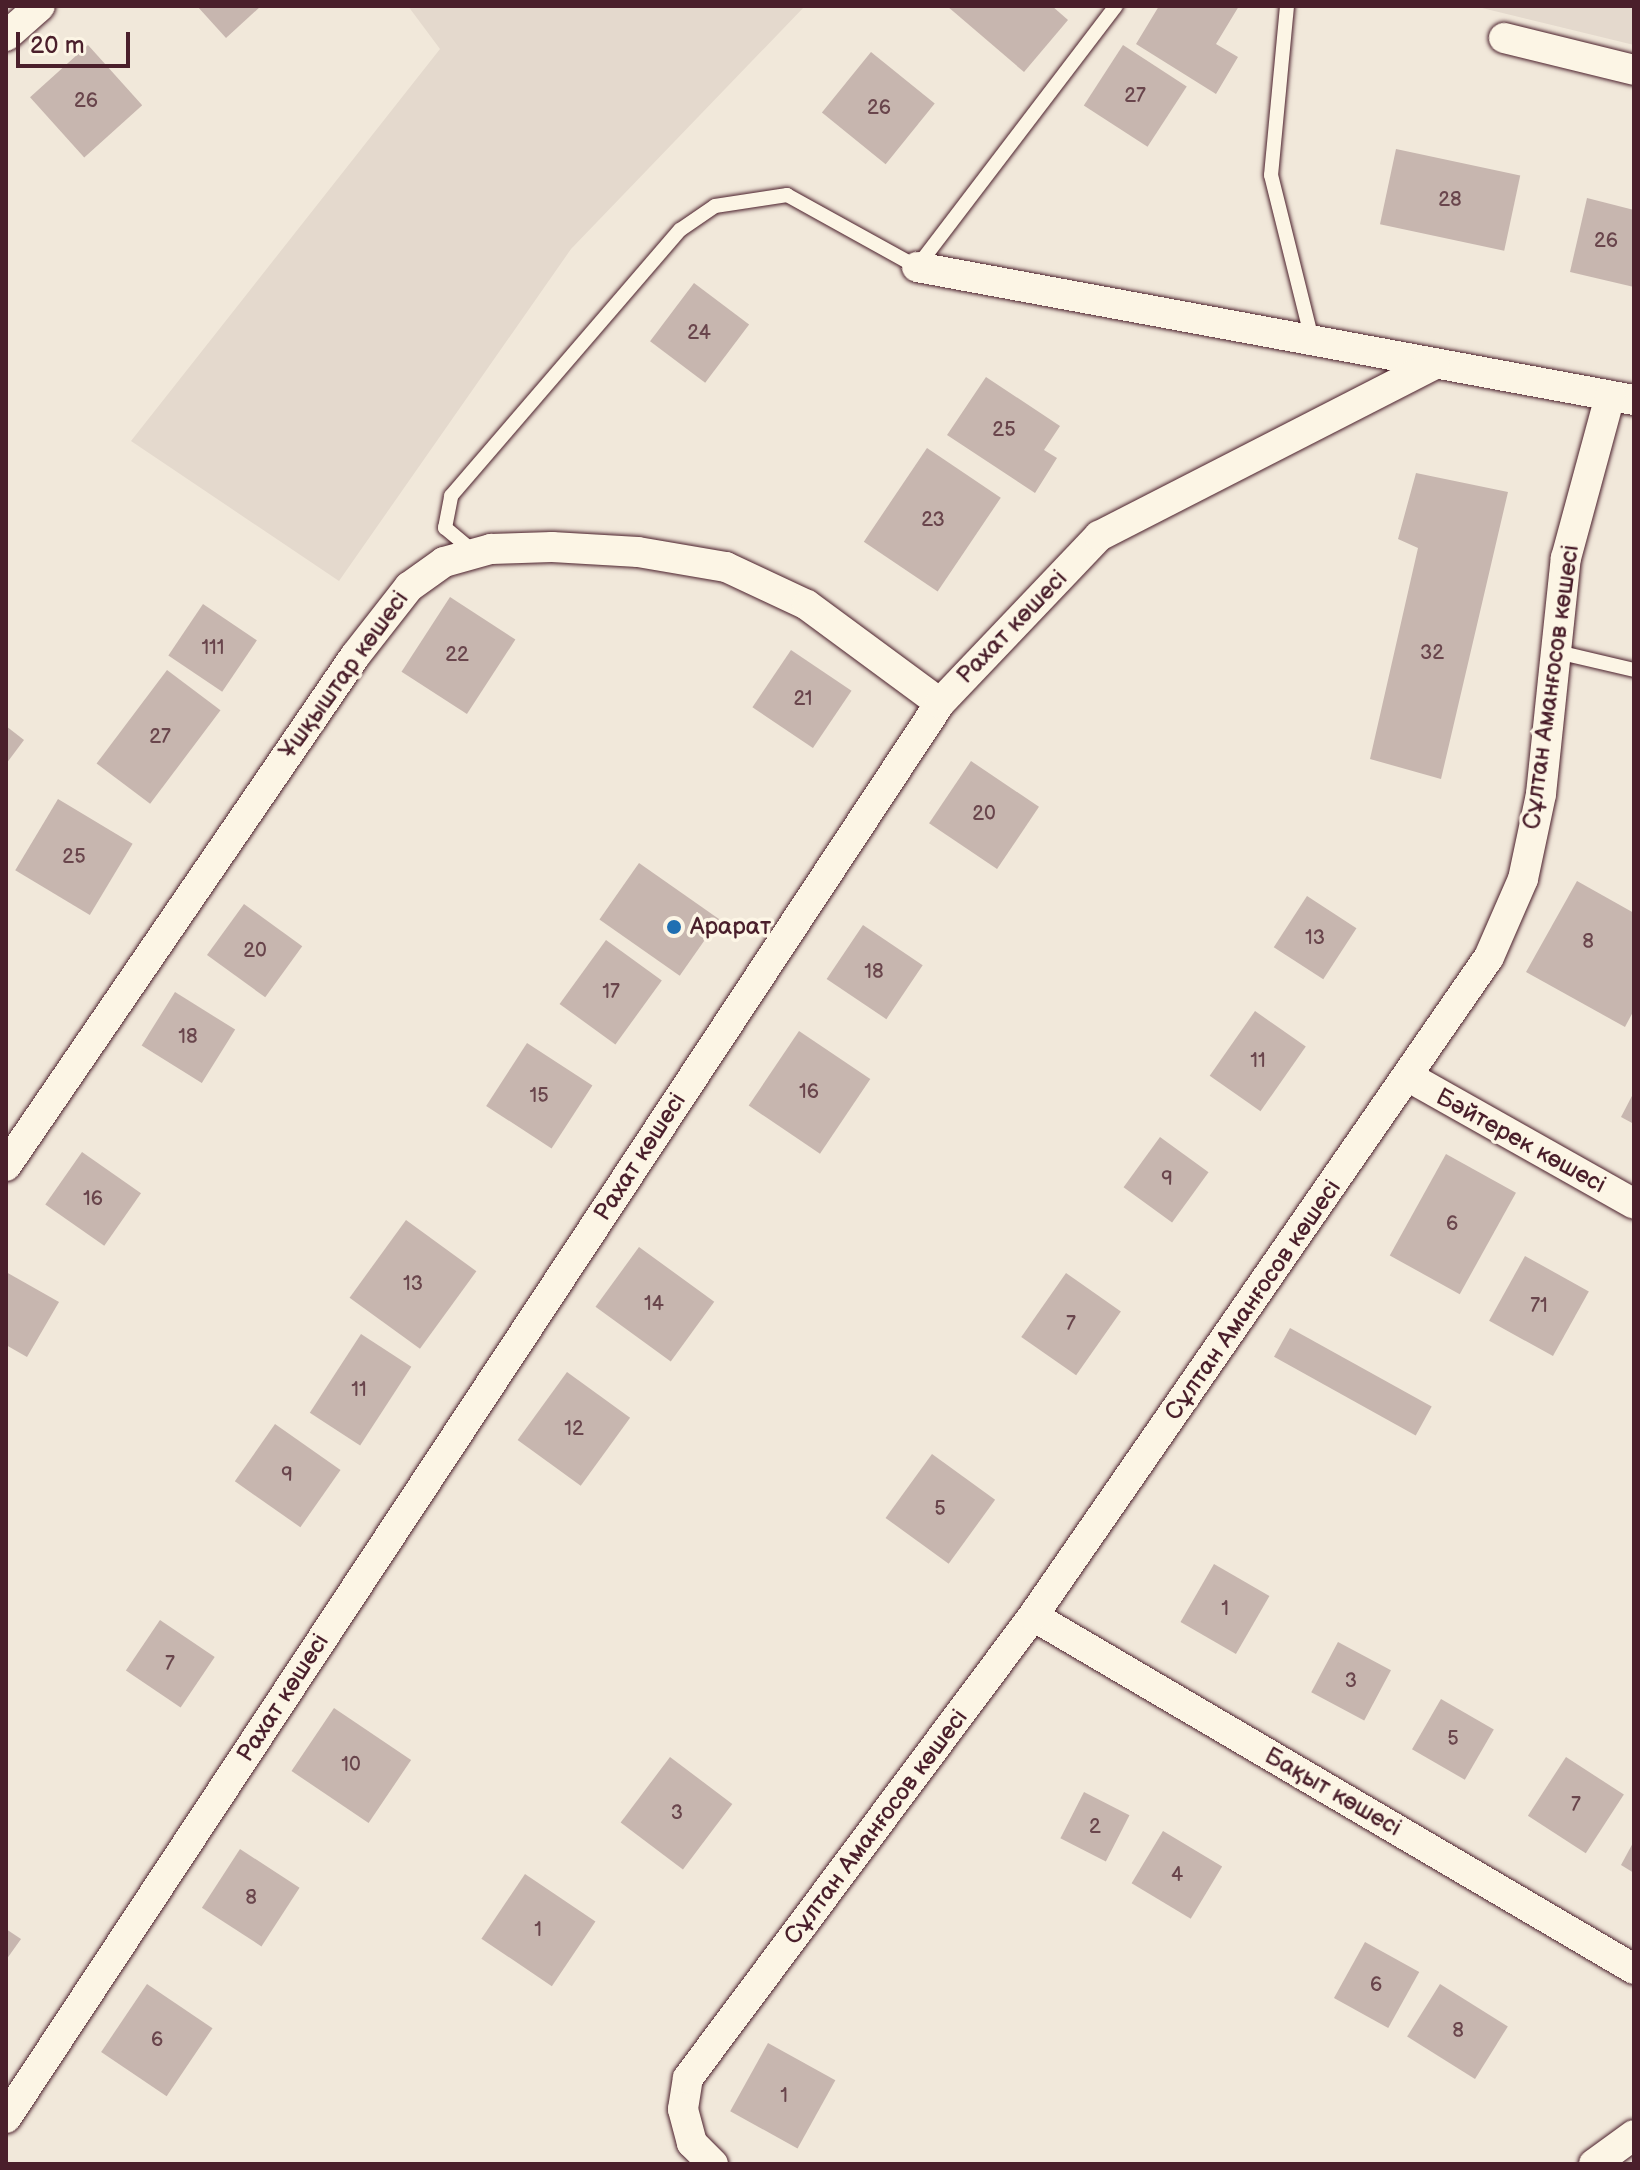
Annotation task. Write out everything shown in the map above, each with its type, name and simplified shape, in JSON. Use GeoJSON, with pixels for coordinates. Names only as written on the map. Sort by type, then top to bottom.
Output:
{"type":"FeatureCollection","features":[{"type":"Feature","properties":{"kind":"street"},"geometry":{"type":"LineString","coordinates":[[6,36],[40,6]]}},
{"type":"Feature","properties":{"kind":"street"},"geometry":{"type":"LineString","coordinates":[[1504,38],[1634,70]]}},
{"type":"Feature","properties":{"kind":"street"},"geometry":{"type":"LineString","coordinates":[[917,267],[1622,398]]}},
{"type":"Feature","properties":{"kind":"street","name":"Рахат көшесі"},"geometry":{"type":"LineString","coordinates":[[6,2118],[940,703],[1099,536],[1435,364]]}},
{"type":"Feature","properties":{"kind":"street","name":"Сұлтан Аманғосов көшесі"},"geometry":{"type":"LineString","coordinates":[[713,2164],[692,2143],[683,2109],[688,2078],[1033,1616],[1409,1077],[1489,957],[1523,879],[1541,794],[1552,650],[1572,531],[1622,398]]}},
{"type":"Feature","properties":{"kind":"street","name":"Ұшқыштар көшесі"},"geometry":{"type":"LineString","coordinates":[[6,1166],[355,656],[409,587],[444,562],[474,552],[507,547],[613,549],[750,574],[807,605],[940,703]]}},
{"type":"Feature","properties":{"kind":"street","name":"Бәйтерек көшесі"},"geometry":{"type":"LineString","coordinates":[[1409,1077],[1634,1204]]}},
{"type":"Feature","properties":{"kind":"street","name":"Бақыт көшесі"},"geometry":{"type":"LineString","coordinates":[[1033,1616],[1634,1969]]}},
{"type":"Feature","properties":{"kind":"street"},"geometry":{"type":"LineString","coordinates":[[1594,2164],[1634,2135]]}},
{"type":"Feature","properties":{"kind":"lane"},"geometry":{"type":"LineString","coordinates":[[474,552],[445,528],[451,496],[680,230],[715,206],[787,195],[917,267],[1116,6]]}},
{"type":"Feature","properties":{"kind":"lane"},"geometry":{"type":"LineString","coordinates":[[1287,6],[1271,175],[1312,341]]}},
{"type":"Feature","properties":{"kind":"lane"},"geometry":{"type":"LineString","coordinates":[[1552,650],[1634,670]]}},
{"type":"Feature","properties":{"kind":"shaded area"},"geometry":{"type":"Polygon","coordinates":[[[408,6],[805,6],[571,249],[339,581],[131,441],[440,49],[408,6]]]}},
{"type":"Feature","properties":{"kind":"shaded area"},"geometry":{"type":"Polygon","coordinates":[[[1474,6],[1634,6],[1634,45],[1474,6]]]}},
{"type":"Feature","properties":{"kind":"building"},"geometry":{"type":"Polygon","coordinates":[[[197,6],[261,6],[226,38],[197,6]]]}},
{"type":"Feature","properties":{"kind":"building"},"geometry":{"type":"Polygon","coordinates":[[[947,6],[1052,6],[1068,20],[1024,72],[947,6]]]}},
{"type":"Feature","properties":{"kind":"building"},"geometry":{"type":"Polygon","coordinates":[[[1159,6],[1239,6],[1216,44],[1238,57],[1216,94],[1136,44],[1159,6]]]}},
{"type":"Feature","properties":{"kind":"building"},"geometry":{"type":"Polygon","coordinates":[[[88,45],[142,105],[84,157],[30,97],[88,45]]]}},
{"type":"Feature","properties":{"kind":"building"},"geometry":{"type":"Polygon","coordinates":[[[1123,45],[1187,86],[1148,147],[1084,105],[1123,45]]]}},
{"type":"Feature","properties":{"kind":"building"},"geometry":{"type":"Polygon","coordinates":[[[871,52],[935,104],[886,164],[822,113],[871,52]]]}},
{"type":"Feature","properties":{"kind":"building"},"geometry":{"type":"Polygon","coordinates":[[[1396,149],[1520,175],[1504,251],[1380,224],[1396,149]]]}},
{"type":"Feature","properties":{"kind":"building"},"geometry":{"type":"Polygon","coordinates":[[[1587,198],[1634,210],[1634,287],[1570,272],[1587,198]]]}},
{"type":"Feature","properties":{"kind":"building"},"geometry":{"type":"Polygon","coordinates":[[[694,283],[749,325],[705,383],[650,341],[694,283]]]}},
{"type":"Feature","properties":{"kind":"building"},"geometry":{"type":"Polygon","coordinates":[[[986,377],[1060,426],[1044,450],[1057,458],[1035,493],[947,435],[986,377]]]}},
{"type":"Feature","properties":{"kind":"building"},"geometry":{"type":"Polygon","coordinates":[[[927,448],[1001,498],[938,591],[864,542],[927,448]]]}},
{"type":"Feature","properties":{"kind":"building"},"geometry":{"type":"Polygon","coordinates":[[[1416,473],[1508,492],[1441,779],[1370,759],[1418,548],[1398,539],[1416,473]]]}},
{"type":"Feature","properties":{"kind":"building"},"geometry":{"type":"Polygon","coordinates":[[[450,597],[515,639],[467,714],[402,672],[450,597]]]}},
{"type":"Feature","properties":{"kind":"building"},"geometry":{"type":"Polygon","coordinates":[[[203,604],[257,640],[222,692],[168,655],[203,604]]]}},
{"type":"Feature","properties":{"kind":"building"},"geometry":{"type":"Polygon","coordinates":[[[791,650],[852,691],[813,748],[752,707],[791,650]]]}},
{"type":"Feature","properties":{"kind":"building"},"geometry":{"type":"Polygon","coordinates":[[[167,670],[221,710],[150,804],[97,763],[167,670]]]}},
{"type":"Feature","properties":{"kind":"building"},"geometry":{"type":"Polygon","coordinates":[[[6,726],[24,740],[6,764],[6,726]]]}},
{"type":"Feature","properties":{"kind":"building"},"geometry":{"type":"Polygon","coordinates":[[[971,761],[1039,807],[997,869],[929,823],[971,761]]]}},
{"type":"Feature","properties":{"kind":"building"},"geometry":{"type":"Polygon","coordinates":[[[58,799],[133,844],[90,915],[15,870],[58,799]]]}},
{"type":"Feature","properties":{"kind":"building"},"geometry":{"type":"Polygon","coordinates":[[[639,863],[719,919],[680,976],[599,920],[639,863]]]}},
{"type":"Feature","properties":{"kind":"building"},"geometry":{"type":"Polygon","coordinates":[[[1577,881],[1634,913],[1634,1010],[1625,1027],[1526,972],[1577,881]]]}},
{"type":"Feature","properties":{"kind":"building"},"geometry":{"type":"Polygon","coordinates":[[[1307,896],[1356,928],[1323,979],[1274,947],[1307,896]]]}},
{"type":"Feature","properties":{"kind":"building"},"geometry":{"type":"Polygon","coordinates":[[[244,904],[302,946],[265,997],[207,955],[244,904]]]}},
{"type":"Feature","properties":{"kind":"building"},"geometry":{"type":"Polygon","coordinates":[[[863,925],[923,965],[886,1019],[827,979],[863,925]]]}},
{"type":"Feature","properties":{"kind":"building"},"geometry":{"type":"Polygon","coordinates":[[[606,940],[662,981],[615,1044],[560,1004],[606,940]]]}},
{"type":"Feature","properties":{"kind":"building"},"geometry":{"type":"Polygon","coordinates":[[[175,992],[235,1030],[202,1083],[142,1045],[175,992]]]}},
{"type":"Feature","properties":{"kind":"building"},"geometry":{"type":"Polygon","coordinates":[[[1255,1011],[1306,1047],[1260,1111],[1210,1076],[1255,1011]]]}},
{"type":"Feature","properties":{"kind":"building"},"geometry":{"type":"Polygon","coordinates":[[[799,1031],[870,1079],[820,1154],[749,1106],[799,1031]]]}},
{"type":"Feature","properties":{"kind":"building"},"geometry":{"type":"Polygon","coordinates":[[[527,1043],[592,1085],[552,1148],[486,1106],[527,1043]]]}},
{"type":"Feature","properties":{"kind":"building"},"geometry":{"type":"Polygon","coordinates":[[[1634,1092],[1634,1124],[1621,1117],[1634,1092]]]}},
{"type":"Feature","properties":{"kind":"building"},"geometry":{"type":"Polygon","coordinates":[[[1160,1137],[1209,1172],[1172,1222],[1124,1187],[1160,1137]]]}},
{"type":"Feature","properties":{"kind":"building"},"geometry":{"type":"Polygon","coordinates":[[[82,1152],[141,1193],[104,1246],[45,1204],[82,1152]]]}},
{"type":"Feature","properties":{"kind":"building"},"geometry":{"type":"Polygon","coordinates":[[[1446,1154],[1516,1193],[1460,1294],[1390,1255],[1446,1154]]]}},
{"type":"Feature","properties":{"kind":"building"},"geometry":{"type":"Polygon","coordinates":[[[406,1220],[476,1271],[420,1349],[350,1298],[406,1220]]]}},
{"type":"Feature","properties":{"kind":"building"},"geometry":{"type":"Polygon","coordinates":[[[639,1247],[714,1302],[671,1362],[596,1307],[639,1247]]]}},
{"type":"Feature","properties":{"kind":"building"},"geometry":{"type":"Polygon","coordinates":[[[1525,1256],[1589,1291],[1553,1356],[1489,1321],[1525,1256]]]}},
{"type":"Feature","properties":{"kind":"building"},"geometry":{"type":"Polygon","coordinates":[[[6,1272],[59,1302],[27,1357],[6,1345],[6,1272]]]}},
{"type":"Feature","properties":{"kind":"building"},"geometry":{"type":"Polygon","coordinates":[[[1066,1273],[1121,1311],[1076,1375],[1021,1337],[1066,1273]]]}},
{"type":"Feature","properties":{"kind":"building"},"geometry":{"type":"Polygon","coordinates":[[[1290,1328],[1432,1407],[1416,1435],[1274,1357],[1290,1328]]]}},
{"type":"Feature","properties":{"kind":"building"},"geometry":{"type":"Polygon","coordinates":[[[361,1334],[411,1367],[360,1446],[310,1413],[361,1334]]]}},
{"type":"Feature","properties":{"kind":"building"},"geometry":{"type":"Polygon","coordinates":[[[567,1372],[630,1418],[581,1486],[518,1440],[567,1372]]]}},
{"type":"Feature","properties":{"kind":"building"},"geometry":{"type":"Polygon","coordinates":[[[275,1424],[341,1470],[300,1527],[235,1481],[275,1424]]]}},
{"type":"Feature","properties":{"kind":"building"},"geometry":{"type":"Polygon","coordinates":[[[932,1454],[995,1500],[949,1564],[886,1518],[932,1454]]]}},
{"type":"Feature","properties":{"kind":"building"},"geometry":{"type":"Polygon","coordinates":[[[1214,1564],[1269,1596],[1236,1654],[1180,1622],[1214,1564]]]}},
{"type":"Feature","properties":{"kind":"building"},"geometry":{"type":"Polygon","coordinates":[[[160,1620],[215,1657],[181,1707],[126,1671],[160,1620]]]}},
{"type":"Feature","properties":{"kind":"building"},"geometry":{"type":"Polygon","coordinates":[[[1338,1642],[1391,1670],[1364,1720],[1311,1692],[1338,1642]]]}},
{"type":"Feature","properties":{"kind":"building"},"geometry":{"type":"Polygon","coordinates":[[[1441,1699],[1494,1730],[1465,1780],[1412,1749],[1441,1699]]]}},
{"type":"Feature","properties":{"kind":"building"},"geometry":{"type":"Polygon","coordinates":[[[334,1708],[411,1760],[369,1823],[292,1771],[334,1708]]]}},
{"type":"Feature","properties":{"kind":"building"},"geometry":{"type":"Polygon","coordinates":[[[670,1757],[732,1804],[683,1869],[621,1822],[670,1757]]]}},
{"type":"Feature","properties":{"kind":"building"},"geometry":{"type":"Polygon","coordinates":[[[1566,1757],[1624,1795],[1586,1853],[1528,1816],[1566,1757]]]}},
{"type":"Feature","properties":{"kind":"building"},"geometry":{"type":"Polygon","coordinates":[[[1084,1792],[1129,1815],[1106,1861],[1060,1838],[1084,1792]]]}},
{"type":"Feature","properties":{"kind":"building"},"geometry":{"type":"Polygon","coordinates":[[[1163,1831],[1222,1867],[1191,1919],[1132,1883],[1163,1831]]]}},
{"type":"Feature","properties":{"kind":"building"},"geometry":{"type":"Polygon","coordinates":[[[1634,1841],[1634,1873],[1621,1865],[1634,1841]]]}},
{"type":"Feature","properties":{"kind":"building"},"geometry":{"type":"Polygon","coordinates":[[[240,1849],[300,1888],[261,1946],[202,1908],[240,1849]]]}},
{"type":"Feature","properties":{"kind":"building"},"geometry":{"type":"Polygon","coordinates":[[[525,1874],[595,1922],[552,1986],[481,1939],[525,1874]]]}},
{"type":"Feature","properties":{"kind":"building"},"geometry":{"type":"Polygon","coordinates":[[[6,1929],[21,1939],[6,1960],[6,1929]]]}},
{"type":"Feature","properties":{"kind":"building"},"geometry":{"type":"Polygon","coordinates":[[[1365,1942],[1419,1972],[1388,2028],[1334,1998],[1365,1942]]]}},
{"type":"Feature","properties":{"kind":"building"},"geometry":{"type":"Polygon","coordinates":[[[147,1984],[212,2028],[167,2096],[101,2052],[147,1984]]]}},
{"type":"Feature","properties":{"kind":"building"},"geometry":{"type":"Polygon","coordinates":[[[1440,1984],[1508,2026],[1475,2079],[1407,2037],[1440,1984]]]}},
{"type":"Feature","properties":{"kind":"building"},"geometry":{"type":"Polygon","coordinates":[[[768,2043],[835,2080],[798,2149],[730,2111],[768,2043]]]}},
{"type":"Feature","properties":{"kind":"place","name":"Арарат"},"geometry":{"type":"Point","coordinates":[674,927]}}]}
